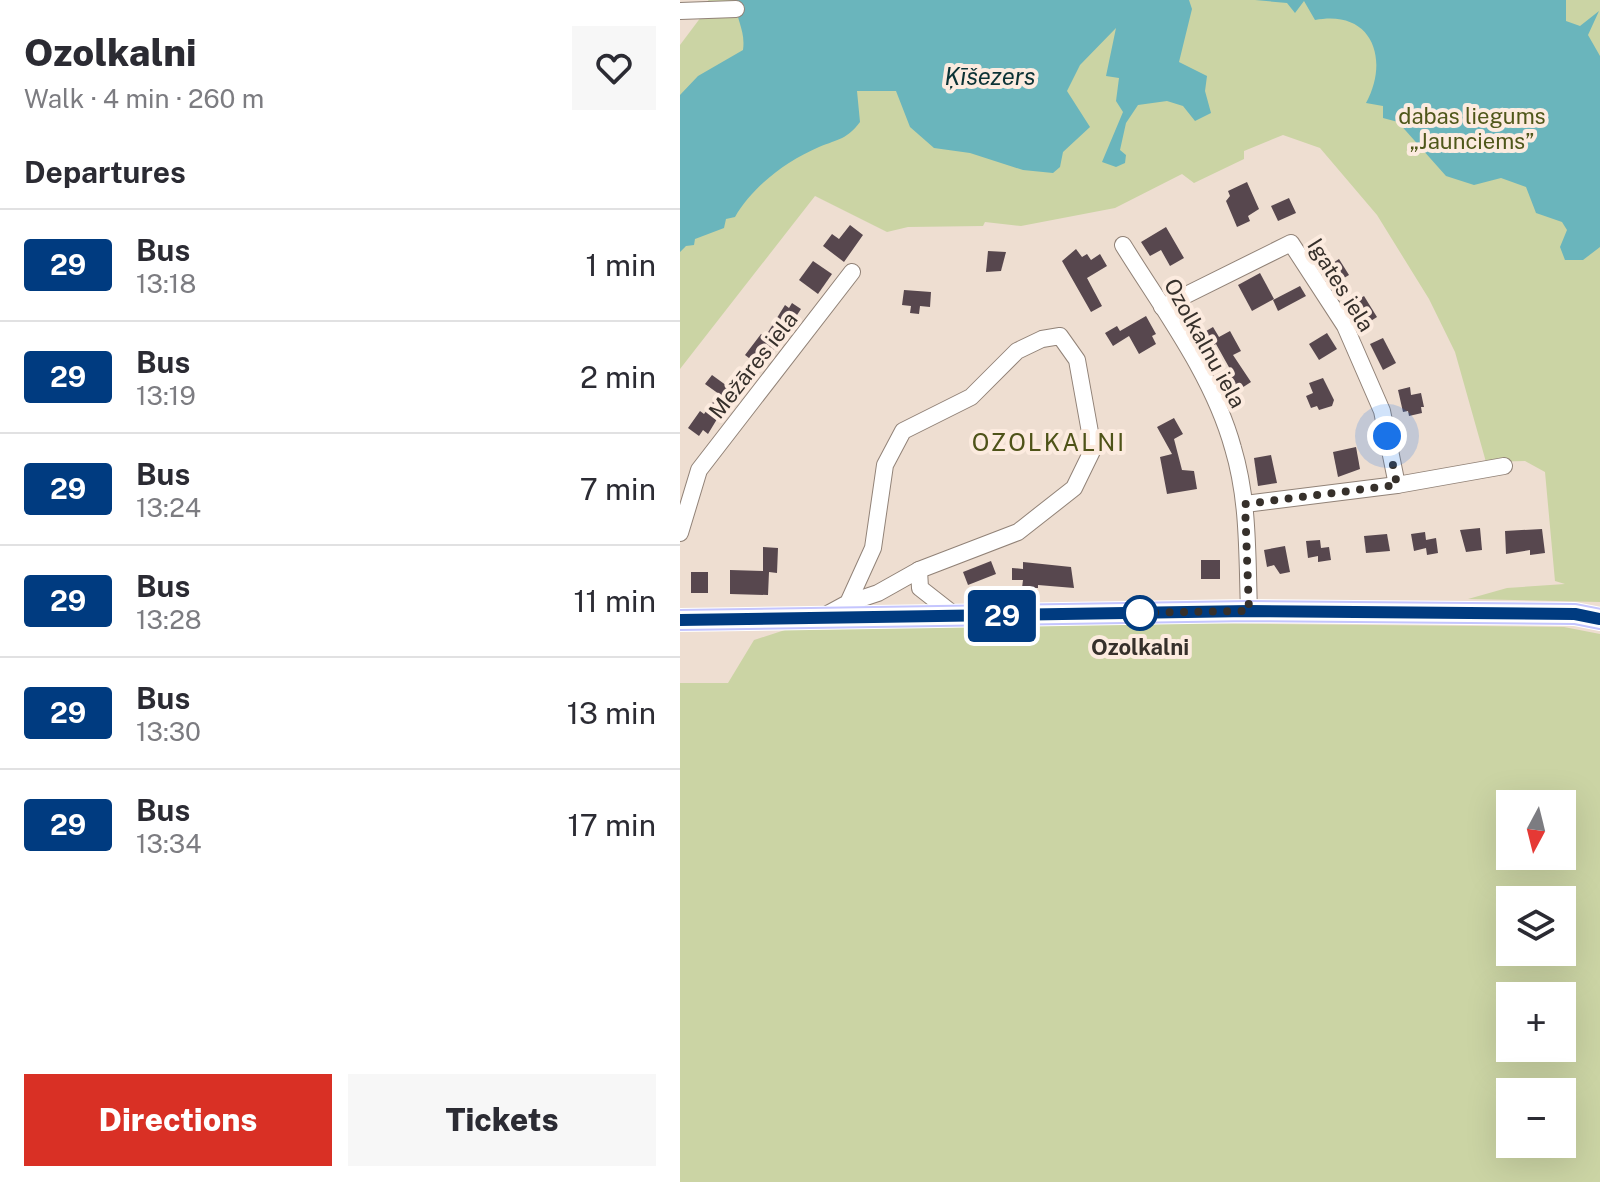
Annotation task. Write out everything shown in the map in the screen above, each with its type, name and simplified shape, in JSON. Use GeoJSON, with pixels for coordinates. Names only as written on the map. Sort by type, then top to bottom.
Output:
{"type":"FeatureCollection","features":[{"type":"Feature","properties":{"kind":"main road"},"geometry":{"type":"LineString","coordinates":[[680,620],[1249,611],[1575,614],[1600,619]]}},
{"type":"Feature","properties":{"kind":"street"},"geometry":{"type":"LineString","coordinates":[[680,11],[736,9]]}},
{"type":"Feature","properties":{"kind":"street","name":"Igates iela"},"geometry":{"type":"LineString","coordinates":[[1162,307],[1291,243],[1345,326],[1382,411],[1397,485]]}},
{"type":"Feature","properties":{"kind":"street","name":"Ozolkalnu iela"},"geometry":{"type":"LineString","coordinates":[[1123,245],[1217,404],[1233,447],[1245,504],[1249,611]]}},
{"type":"Feature","properties":{"kind":"street","name":"Mežāres iela"},"geometry":{"type":"LineString","coordinates":[[680,533],[699,470],[852,272]]}},
{"type":"Feature","properties":{"kind":"street"},"geometry":{"type":"LineString","coordinates":[[818,619],[848,603],[878,593],[919,570],[1018,532],[1074,488],[1093,449],[1077,360],[1060,336],[1042,339],[1017,351],[971,397],[903,431],[885,465],[873,548],[848,603]]}},
{"type":"Feature","properties":{"kind":"street"},"geometry":{"type":"LineString","coordinates":[[1245,504],[1397,485],[1504,466]]}},
{"type":"Feature","properties":{"kind":"street"},"geometry":{"type":"LineString","coordinates":[[919,570],[920,588],[957,617]]}},
{"type":"Feature","properties":{"kind":"green space","name":"dabas liegums „Jaunciems”"},"geometry":{"type":"Polygon","coordinates":[[[708,0],[1600,0],[1600,602],[1468,599],[1507,588],[1565,584],[1555,581],[1545,472],[1525,461],[1486,462],[1455,352],[1429,299],[1377,215],[1320,148],[1283,135],[1244,151],[1244,159],[1194,183],[1182,174],[1115,208],[1021,226],[985,222],[983,226],[908,227],[887,232],[815,196],[680,369],[680,45],[710,5],[708,0]]]}},
{"type":"Feature","properties":{"kind":"green space"},"geometry":{"type":"Polygon","coordinates":[[[1183,623],[1564,627],[1600,634],[1600,1182],[680,1182],[680,683],[728,683],[754,640],[785,630],[1183,623]]]}},
{"type":"Feature","properties":{"kind":"water","name":"Ķīšezers"},"geometry":{"type":"Polygon","coordinates":[[[737,0],[1189,0],[1192,9],[1179,62],[1207,76],[1205,91],[1211,113],[1195,121],[1183,106],[1167,101],[1138,105],[1126,123],[1120,150],[1126,155],[1125,163],[1116,167],[1102,162],[1123,112],[1116,101],[1119,78],[1106,76],[1116,28],[1080,65],[1067,91],[1090,127],[1063,152],[1060,167],[1053,173],[1023,170],[970,153],[934,148],[910,127],[896,91],[857,91],[860,122],[851,132],[782,167],[760,185],[735,217],[726,219],[724,228],[695,239],[694,245],[686,246],[680,252],[680,95],[698,76],[743,50],[737,0]]]}},
{"type":"Feature","properties":{"kind":"water"},"geometry":{"type":"Polygon","coordinates":[[[1255,0],[1566,0],[1566,21],[1580,26],[1599,11],[1588,35],[1600,56],[1600,247],[1583,260],[1565,260],[1560,247],[1567,230],[1562,222],[1536,213],[1526,187],[1501,178],[1474,185],[1446,176],[1398,122],[1383,118],[1383,106],[1366,103],[1376,70],[1371,41],[1363,30],[1350,22],[1315,20],[1304,1],[1295,13],[1287,3],[1255,0]]]}},
{"type":"Feature","properties":{"kind":"building"},"geometry":{"type":"Polygon","coordinates":[[[1247,182],[1259,209],[1248,216],[1250,221],[1237,227],[1226,201],[1230,196],[1228,191],[1247,182]]]}},
{"type":"Feature","properties":{"kind":"building"},"geometry":{"type":"Polygon","coordinates":[[[1289,198],[1296,213],[1278,221],[1271,206],[1289,198]]]}},
{"type":"Feature","properties":{"kind":"building"},"geometry":{"type":"Polygon","coordinates":[[[850,225],[863,235],[844,262],[823,246],[832,234],[839,239],[850,225]]]}},
{"type":"Feature","properties":{"kind":"building"},"geometry":{"type":"Polygon","coordinates":[[[1166,227],[1184,258],[1170,266],[1161,250],[1150,256],[1141,242],[1166,227]]]}},
{"type":"Feature","properties":{"kind":"building"},"geometry":{"type":"Polygon","coordinates":[[[1076,249],[1082,257],[1087,254],[1091,260],[1100,254],[1107,266],[1087,278],[1102,306],[1091,312],[1062,261],[1076,249]]]}},
{"type":"Feature","properties":{"kind":"building"},"geometry":{"type":"Polygon","coordinates":[[[988,251],[1006,252],[1001,271],[986,272],[988,251]]]}},
{"type":"Feature","properties":{"kind":"building"},"geometry":{"type":"Polygon","coordinates":[[[1339,259],[1349,275],[1332,285],[1322,270],[1339,259]]]}},
{"type":"Feature","properties":{"kind":"building"},"geometry":{"type":"Polygon","coordinates":[[[813,261],[832,274],[818,294],[799,280],[813,261]]]}},
{"type":"Feature","properties":{"kind":"building"},"geometry":{"type":"Polygon","coordinates":[[[1260,273],[1274,299],[1252,311],[1238,285],[1260,273]]]}},
{"type":"Feature","properties":{"kind":"building"},"geometry":{"type":"Polygon","coordinates":[[[1300,286],[1306,296],[1278,311],[1273,300],[1300,286]]]}},
{"type":"Feature","properties":{"kind":"building"},"geometry":{"type":"Polygon","coordinates":[[[904,290],[931,292],[930,307],[920,306],[919,314],[910,313],[911,306],[902,305],[904,290]]]}},
{"type":"Feature","properties":{"kind":"building"},"geometry":{"type":"Polygon","coordinates":[[[1364,296],[1377,317],[1363,326],[1350,305],[1364,296]]]}},
{"type":"Feature","properties":{"kind":"building"},"geometry":{"type":"Polygon","coordinates":[[[792,303],[801,309],[762,368],[745,355],[761,334],[765,337],[785,305],[789,308],[792,303]]]}},
{"type":"Feature","properties":{"kind":"building"},"geometry":{"type":"Polygon","coordinates":[[[1146,316],[1156,334],[1152,336],[1156,344],[1139,354],[1129,336],[1113,346],[1105,333],[1117,326],[1120,331],[1146,316]]]}},
{"type":"Feature","properties":{"kind":"building"},"geometry":{"type":"Polygon","coordinates":[[[1213,327],[1219,337],[1230,331],[1241,351],[1233,355],[1251,382],[1234,393],[1222,374],[1230,369],[1216,344],[1209,348],[1201,334],[1213,327]]]}},
{"type":"Feature","properties":{"kind":"building"},"geometry":{"type":"Polygon","coordinates":[[[1327,333],[1337,349],[1319,360],[1309,344],[1327,333]]]}},
{"type":"Feature","properties":{"kind":"building"},"geometry":{"type":"Polygon","coordinates":[[[1383,338],[1396,363],[1383,370],[1370,344],[1383,338]]]}},
{"type":"Feature","properties":{"kind":"building"},"geometry":{"type":"Polygon","coordinates":[[[712,375],[734,391],[708,434],[703,430],[699,436],[688,428],[700,411],[704,414],[719,394],[705,384],[712,375]]]}},
{"type":"Feature","properties":{"kind":"building"},"geometry":{"type":"Polygon","coordinates":[[[1323,378],[1334,400],[1332,406],[1319,410],[1317,406],[1311,408],[1306,396],[1313,393],[1309,383],[1323,378]]]}},
{"type":"Feature","properties":{"kind":"building"},"geometry":{"type":"Polygon","coordinates":[[[1410,387],[1411,395],[1421,393],[1424,407],[1421,407],[1422,413],[1409,416],[1408,411],[1403,412],[1398,390],[1410,387]]]}},
{"type":"Feature","properties":{"kind":"building"},"geometry":{"type":"Polygon","coordinates":[[[1174,418],[1183,434],[1174,439],[1182,470],[1194,471],[1197,489],[1167,494],[1160,457],[1172,454],[1157,427],[1174,418]]]}},
{"type":"Feature","properties":{"kind":"building"},"geometry":{"type":"Polygon","coordinates":[[[1356,447],[1360,469],[1338,477],[1333,452],[1356,447]]]}},
{"type":"Feature","properties":{"kind":"building"},"geometry":{"type":"Polygon","coordinates":[[[1271,455],[1277,483],[1258,486],[1254,458],[1271,455]]]}},
{"type":"Feature","properties":{"kind":"building"},"geometry":{"type":"Polygon","coordinates":[[[1480,528],[1482,550],[1466,552],[1460,530],[1480,528]]]}},
{"type":"Feature","properties":{"kind":"building"},"geometry":{"type":"Polygon","coordinates":[[[1542,529],[1545,553],[1530,555],[1530,550],[1506,554],[1505,531],[1542,529]]]}},
{"type":"Feature","properties":{"kind":"building"},"geometry":{"type":"Polygon","coordinates":[[[1425,532],[1426,540],[1436,538],[1438,553],[1427,555],[1426,548],[1414,551],[1411,534],[1425,532]]]}},
{"type":"Feature","properties":{"kind":"building"},"geometry":{"type":"Polygon","coordinates":[[[1387,534],[1390,551],[1366,553],[1364,536],[1387,534]]]}},
{"type":"Feature","properties":{"kind":"building"},"geometry":{"type":"Polygon","coordinates":[[[1320,540],[1321,548],[1329,547],[1331,560],[1318,562],[1318,556],[1308,558],[1306,541],[1320,540]]]}},
{"type":"Feature","properties":{"kind":"building"},"geometry":{"type":"Polygon","coordinates":[[[1285,546],[1290,572],[1280,574],[1274,565],[1267,567],[1264,550],[1285,546]]]}},
{"type":"Feature","properties":{"kind":"building"},"geometry":{"type":"Polygon","coordinates":[[[763,547],[778,548],[777,573],[769,572],[768,595],[730,594],[730,570],[763,571],[763,547]]]}},
{"type":"Feature","properties":{"kind":"building"},"geometry":{"type":"Polygon","coordinates":[[[1201,560],[1220,560],[1220,579],[1201,579],[1201,560]]]}},
{"type":"Feature","properties":{"kind":"building"},"geometry":{"type":"Polygon","coordinates":[[[991,561],[996,574],[968,585],[963,572],[991,561]]]}},
{"type":"Feature","properties":{"kind":"building"},"geometry":{"type":"Polygon","coordinates":[[[1023,562],[1071,567],[1074,588],[1038,585],[1038,588],[1022,588],[1023,580],[1012,580],[1012,568],[1023,569],[1023,562]]]}},
{"type":"Feature","properties":{"kind":"building"},"geometry":{"type":"Polygon","coordinates":[[[691,572],[708,572],[708,593],[691,593],[691,572]]]}},
{"type":"Feature","properties":{"kind":"bus line","name":"29"},"geometry":{"type":"LineString","coordinates":[[680,620],[1249,611],[1575,614],[1600,619]]}},
{"type":"Feature","properties":{"kind":"place","name":"Ozolkalni"},"geometry":{"type":"Point","coordinates":[1140,613]}},
{"type":"Feature","properties":{"kind":"district","name":"OZOLKALNI"},"geometry":{"type":"Point","coordinates":[1049,443]}},
{"type":"Feature","properties":{"kind":"route"},"geometry":{"type":"LineString","coordinates":[[1140,613],[1126,613],[1249,611],[1245,504],[1397,485],[1387,436]]}}]}
